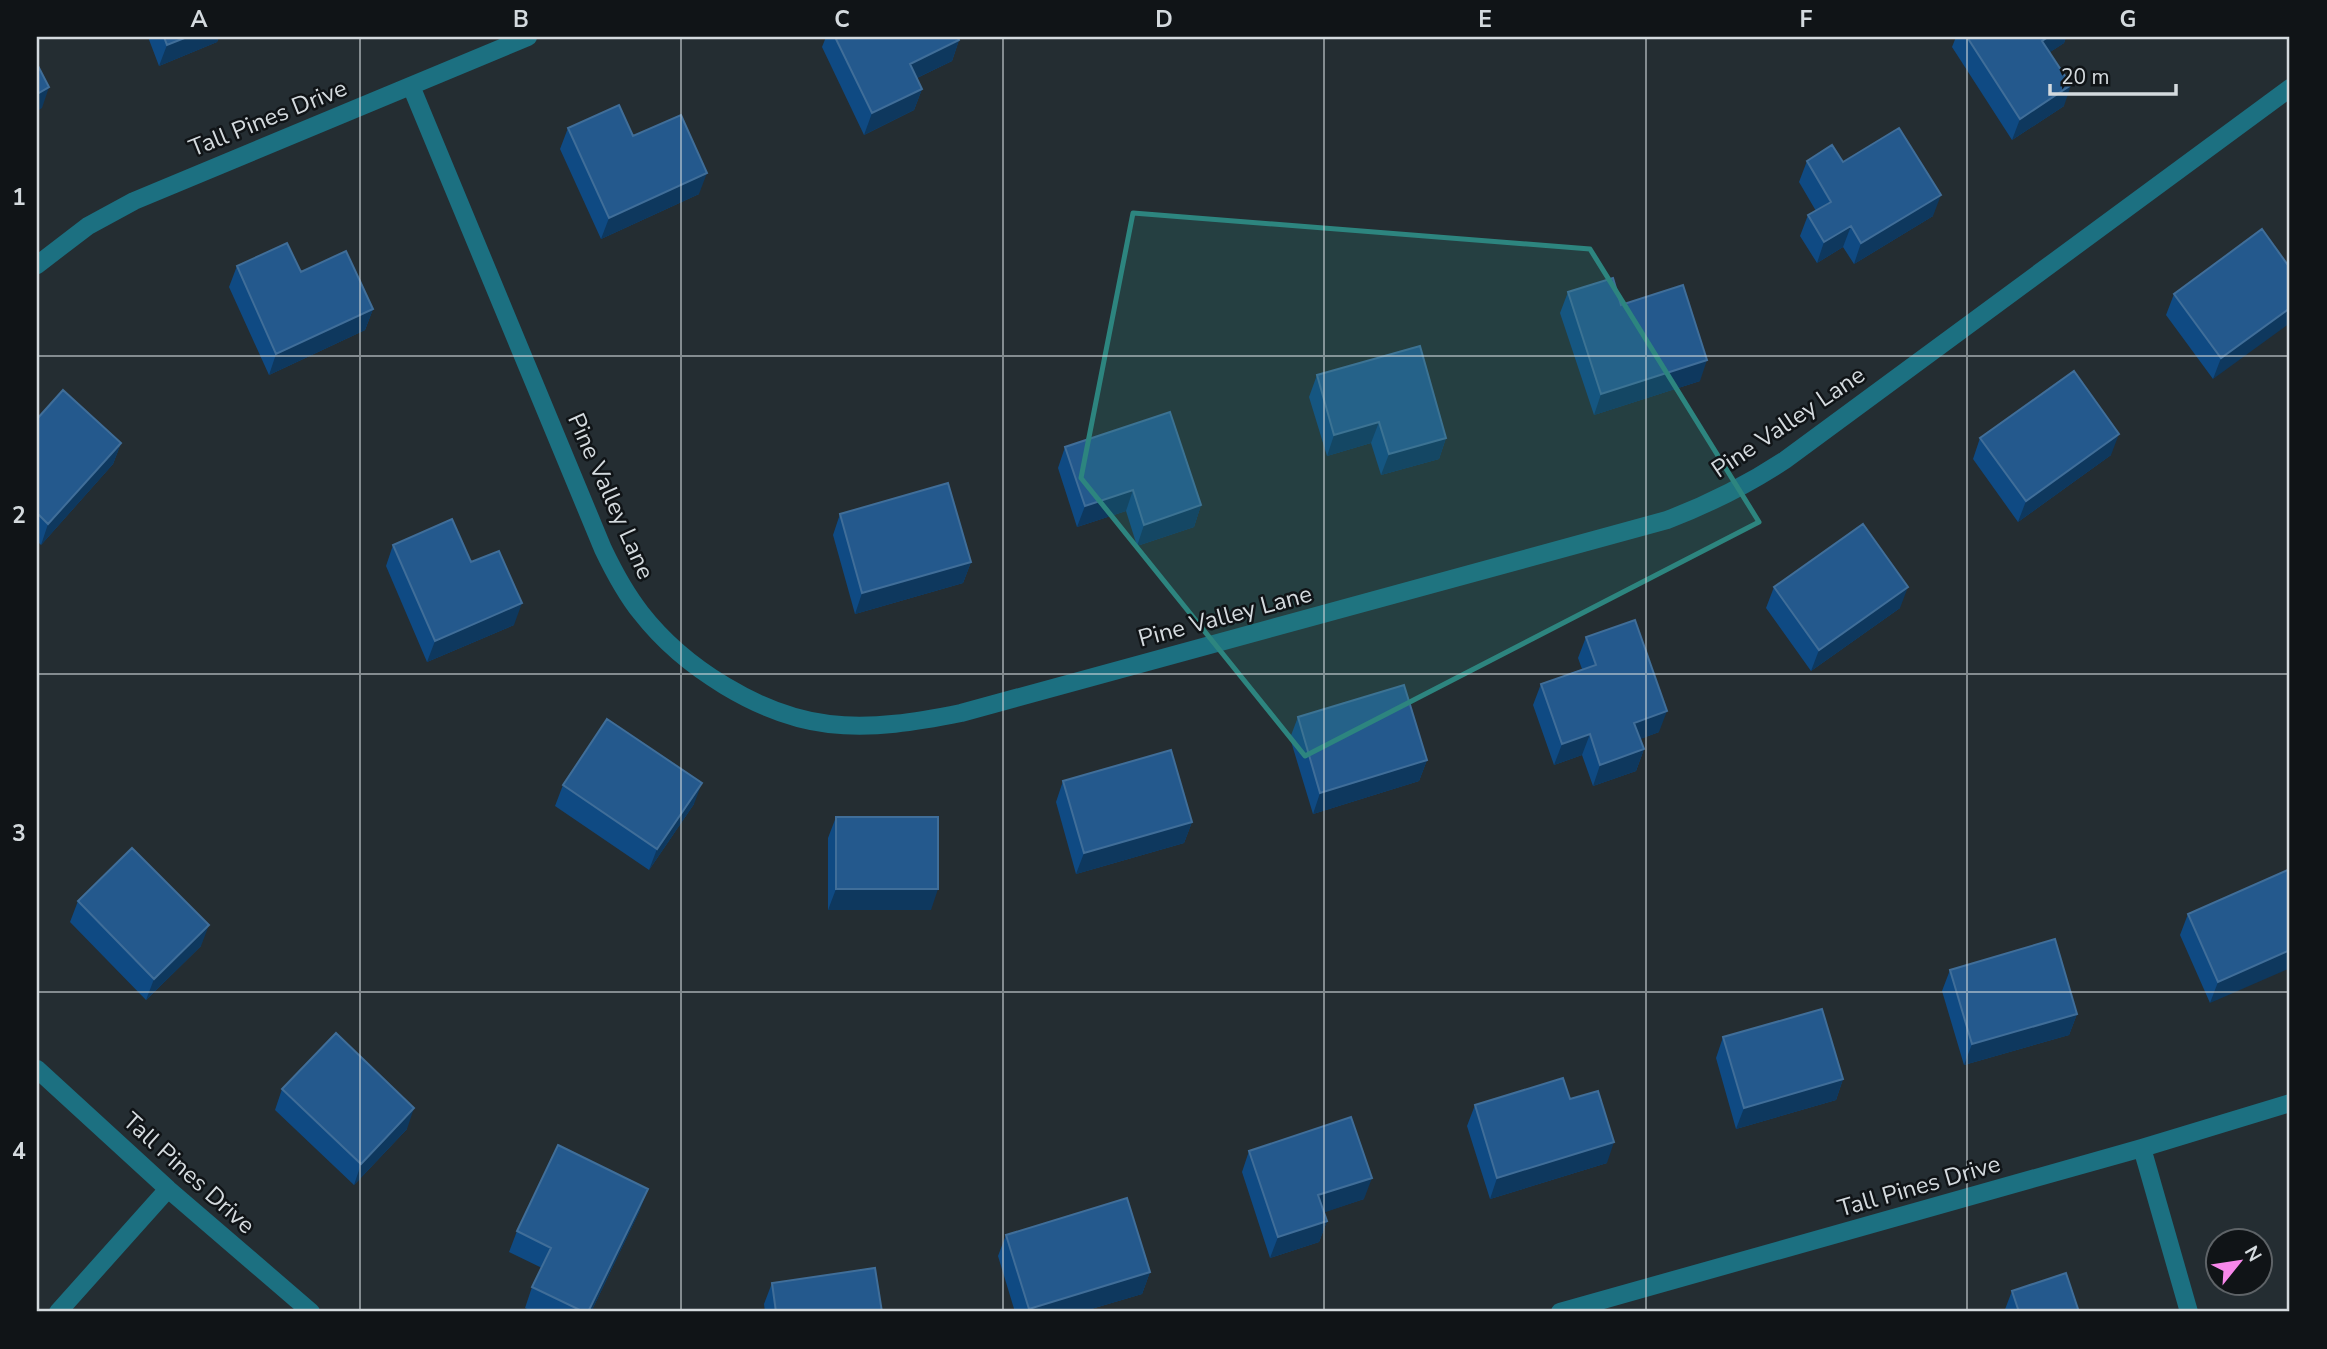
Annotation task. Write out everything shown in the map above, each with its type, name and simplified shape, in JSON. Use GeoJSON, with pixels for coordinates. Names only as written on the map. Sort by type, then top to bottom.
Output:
{"type":"FeatureCollection","features":[{"type":"Feature","properties":{"kind":"street","name":"Tall Pines Drive"},"geometry":{"type":"LineString","coordinates":[[37,265],[88,226],[134,201],[528,37]]}},
{"type":"Feature","properties":{"kind":"street","name":"Pine Valley Lane"},"geometry":{"type":"LineString","coordinates":[[411,86],[619,583],[642,614],[689,659],[741,695],[795,718],[862,726],[891,726],[961,713],[1667,520],[1699,508],[1755,480],[1785,460],[2290,88]]}},
{"type":"Feature","properties":{"kind":"street","name":"Tall Pines Drive"},"geometry":{"type":"LineString","coordinates":[[37,1069],[168,1189],[311,1312]]}},
{"type":"Feature","properties":{"kind":"street","name":"Tall Pines Drive"},"geometry":{"type":"LineString","coordinates":[[1560,1312],[2142,1149],[2290,1103]]}},
{"type":"Feature","properties":{"kind":"street"},"geometry":{"type":"LineString","coordinates":[[2142,1149],[2189,1312]]}},
{"type":"Feature","properties":{"kind":"street"},"geometry":{"type":"LineString","coordinates":[[58,1312],[168,1189]]}},
{"type":"Feature","properties":{"kind":"highlighted area"},"geometry":{"type":"Polygon","coordinates":[[[1133,213],[1590,249],[1759,522],[1305,756],[1081,478],[1133,213]]]}},
{"type":"Feature","properties":{"kind":"building"},"geometry":{"type":"Polygon","coordinates":[[[164,37],[187,37],[167,45],[164,37]]]}},
{"type":"Feature","properties":{"kind":"building"},"geometry":{"type":"Polygon","coordinates":[[[835,37],[958,37],[959,40],[910,64],[922,89],[872,113],[835,37]]]}},
{"type":"Feature","properties":{"kind":"building"},"geometry":{"type":"Polygon","coordinates":[[[1967,37],[2048,37],[2042,41],[2071,85],[2020,119],[1967,37]]]}},
{"type":"Feature","properties":{"kind":"building"},"geometry":{"type":"Polygon","coordinates":[[[37,64],[49,87],[37,94],[37,64]]]}},
{"type":"Feature","properties":{"kind":"building"},"geometry":{"type":"Polygon","coordinates":[[[619,105],[633,136],[681,115],[707,173],[609,218],[568,128],[619,105]]]}},
{"type":"Feature","properties":{"kind":"building"},"geometry":{"type":"Polygon","coordinates":[[[1899,128],[1941,195],[1861,243],[1851,226],[1824,242],[1808,215],[1831,202],[1807,161],[1832,145],[1843,162],[1899,128]]]}},
{"type":"Feature","properties":{"kind":"building"},"geometry":{"type":"Polygon","coordinates":[[[2262,229],[2290,268],[2290,308],[2221,358],[2174,294],[2262,229]]]}},
{"type":"Feature","properties":{"kind":"building"},"geometry":{"type":"Polygon","coordinates":[[[287,243],[301,272],[346,251],[373,309],[276,354],[237,266],[287,243]]]}},
{"type":"Feature","properties":{"kind":"building"},"geometry":{"type":"Polygon","coordinates":[[[1613,278],[1621,305],[1683,285],[1707,360],[1601,394],[1568,292],[1613,278]]]}},
{"type":"Feature","properties":{"kind":"building"},"geometry":{"type":"Polygon","coordinates":[[[1420,346],[1446,438],[1389,454],[1379,422],[1334,435],[1317,375],[1420,346]]]}},
{"type":"Feature","properties":{"kind":"building"},"geometry":{"type":"Polygon","coordinates":[[[2074,371],[2119,434],[2026,501],[1980,438],[2074,371]]]}},
{"type":"Feature","properties":{"kind":"building"},"geometry":{"type":"Polygon","coordinates":[[[63,390],[121,443],[48,524],[37,513],[37,419],[63,390]]]}},
{"type":"Feature","properties":{"kind":"building"},"geometry":{"type":"Polygon","coordinates":[[[1170,412],[1201,505],[1144,525],[1133,490],[1085,506],[1065,447],[1170,412]]]}},
{"type":"Feature","properties":{"kind":"building"},"geometry":{"type":"Polygon","coordinates":[[[948,483],[971,562],[862,593],[840,514],[948,483]]]}},
{"type":"Feature","properties":{"kind":"building"},"geometry":{"type":"Polygon","coordinates":[[[452,519],[471,562],[499,551],[522,603],[435,641],[393,545],[452,519]]]}},
{"type":"Feature","properties":{"kind":"building"},"geometry":{"type":"Polygon","coordinates":[[[1863,524],[1908,587],[1819,650],[1774,587],[1863,524]]]}},
{"type":"Feature","properties":{"kind":"building"},"geometry":{"type":"Polygon","coordinates":[[[1635,620],[1667,711],[1634,723],[1644,749],[1600,765],[1590,734],[1562,744],[1541,684],[1596,665],[1586,637],[1635,620]]]}},
{"type":"Feature","properties":{"kind":"building"},"geometry":{"type":"Polygon","coordinates":[[[1404,685],[1427,760],[1320,793],[1298,717],[1404,685]]]}},
{"type":"Feature","properties":{"kind":"building"},"geometry":{"type":"Polygon","coordinates":[[[607,719],[702,783],[657,849],[563,785],[607,719]]]}},
{"type":"Feature","properties":{"kind":"building"},"geometry":{"type":"Polygon","coordinates":[[[1171,750],[1192,822],[1084,853],[1063,781],[1171,750]]]}},
{"type":"Feature","properties":{"kind":"building"},"geometry":{"type":"Polygon","coordinates":[[[836,817],[938,817],[938,889],[836,889],[836,817]]]}},
{"type":"Feature","properties":{"kind":"building"},"geometry":{"type":"Polygon","coordinates":[[[132,848],[209,925],[154,979],[78,901],[132,848]]]}},
{"type":"Feature","properties":{"kind":"building"},"geometry":{"type":"Polygon","coordinates":[[[2290,869],[2290,950],[2218,982],[2188,914],[2290,869]]]}},
{"type":"Feature","properties":{"kind":"building"},"geometry":{"type":"Polygon","coordinates":[[[2055,939],[2077,1014],[1972,1044],[1950,970],[2055,939]]]}},
{"type":"Feature","properties":{"kind":"building"},"geometry":{"type":"Polygon","coordinates":[[[1822,1009],[1843,1079],[1744,1108],[1723,1037],[1822,1009]]]}},
{"type":"Feature","properties":{"kind":"building"},"geometry":{"type":"Polygon","coordinates":[[[336,1033],[414,1108],[361,1164],[282,1089],[336,1033]]]}},
{"type":"Feature","properties":{"kind":"building"},"geometry":{"type":"Polygon","coordinates":[[[1563,1078],[1570,1099],[1598,1091],[1614,1142],[1497,1178],[1475,1105],[1563,1078]]]}},
{"type":"Feature","properties":{"kind":"building"},"geometry":{"type":"Polygon","coordinates":[[[1351,1117],[1372,1178],[1318,1195],[1327,1221],[1278,1237],[1249,1151],[1351,1117]]]}},
{"type":"Feature","properties":{"kind":"building"},"geometry":{"type":"Polygon","coordinates":[[[558,1145],[648,1189],[588,1312],[532,1287],[551,1248],[517,1231],[558,1145]]]}},
{"type":"Feature","properties":{"kind":"building"},"geometry":{"type":"Polygon","coordinates":[[[1127,1198],[1150,1272],[1029,1309],[1006,1235],[1127,1198]]]}},
{"type":"Feature","properties":{"kind":"building"},"geometry":{"type":"Polygon","coordinates":[[[875,1268],[882,1312],[776,1312],[772,1283],[875,1268]]]}},
{"type":"Feature","properties":{"kind":"building"},"geometry":{"type":"Polygon","coordinates":[[[2066,1273],[2079,1312],[2019,1312],[2012,1291],[2066,1273]]]}}]}
